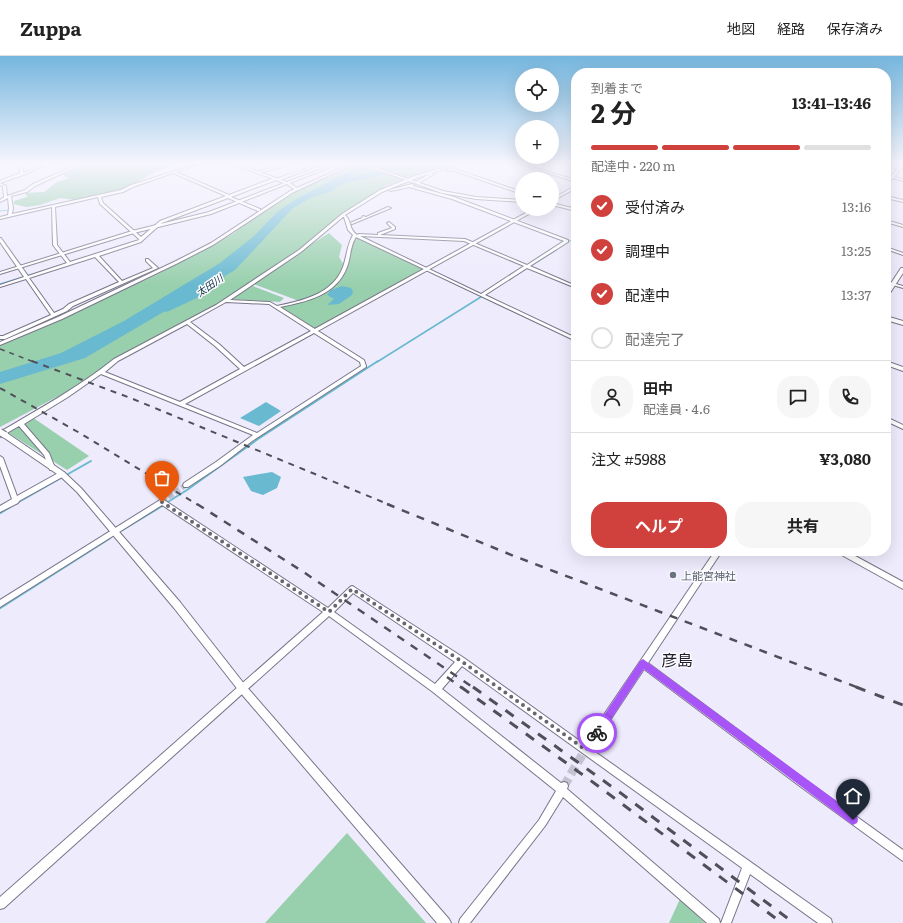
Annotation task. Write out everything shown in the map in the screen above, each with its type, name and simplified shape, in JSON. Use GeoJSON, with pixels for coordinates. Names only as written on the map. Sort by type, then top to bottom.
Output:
{"type":"FeatureCollection","features":[{"type":"Feature","properties":{"kind":"street"},"geometry":{"type":"LineString","coordinates":[[10,204],[12,208],[10,215]]}},
{"type":"Feature","properties":{"kind":"street"},"geometry":{"type":"LineString","coordinates":[[0,218],[66,204]]}},
{"type":"Feature","properties":{"kind":"street"},"geometry":{"type":"LineString","coordinates":[[103,204],[141,239]]}},
{"type":"Feature","properties":{"kind":"street"},"geometry":{"type":"LineString","coordinates":[[0,286],[140,241],[153,227],[161,222],[208,204]]}},
{"type":"Feature","properties":{"kind":"street"},"geometry":{"type":"LineString","coordinates":[[0,273],[133,232],[210,213],[233,204]]}},
{"type":"Feature","properties":{"kind":"street"},"geometry":{"type":"LineString","coordinates":[[246,204],[259,210]]}},
{"type":"Feature","properties":{"kind":"street"},"geometry":{"type":"LineString","coordinates":[[0,344],[101,299],[212,244],[272,204]]}},
{"type":"Feature","properties":{"kind":"street"},"geometry":{"type":"LineString","coordinates":[[360,204],[343,215],[300,251],[225,301],[116,360],[102,372],[66,396],[2,434],[62,474],[79,490],[177,605],[242,688],[445,923]]}},
{"type":"Feature","properties":{"kind":"street"},"geometry":{"type":"LineString","coordinates":[[470,204],[567,242],[483,295]]}},
{"type":"Feature","properties":{"kind":"street"},"geometry":{"type":"LineString","coordinates":[[559,206],[571,209]]}},
{"type":"Feature","properties":{"kind":"street"},"geometry":{"type":"LineString","coordinates":[[54,207],[55,245],[60,254],[69,264]]}},
{"type":"Feature","properties":{"kind":"street"},"geometry":{"type":"LineString","coordinates":[[349,227],[352,222],[389,208]]}},
{"type":"Feature","properties":{"kind":"street"},"geometry":{"type":"LineString","coordinates":[[343,215],[346,217],[349,227],[355,234],[571,338]]}},
{"type":"Feature","properties":{"kind":"street"},"geometry":{"type":"LineString","coordinates":[[180,404],[523,216]]}},
{"type":"Feature","properties":{"kind":"street"},"geometry":{"type":"LineString","coordinates":[[891,223],[903,226]]}},
{"type":"Feature","properties":{"kind":"street"},"geometry":{"type":"LineString","coordinates":[[376,235],[394,228],[389,224]]}},
{"type":"Feature","properties":{"kind":"street"},"geometry":{"type":"LineString","coordinates":[[355,234],[458,239],[474,244],[571,285]]}},
{"type":"Feature","properties":{"kind":"street"},"geometry":{"type":"LineString","coordinates":[[276,307],[314,297],[324,292],[334,283],[345,268],[350,242],[355,234]]}},
{"type":"Feature","properties":{"kind":"street"},"geometry":{"type":"LineString","coordinates":[[0,239],[53,315]]}},
{"type":"Feature","properties":{"kind":"street"},"geometry":{"type":"LineString","coordinates":[[891,250],[903,254]]}},
{"type":"Feature","properties":{"kind":"street"},"geometry":{"type":"LineString","coordinates":[[96,255],[122,284]]}},
{"type":"Feature","properties":{"kind":"street"},"geometry":{"type":"LineString","coordinates":[[65,310],[70,305],[122,284],[156,268],[147,260]]}},
{"type":"Feature","properties":{"kind":"street"},"geometry":{"type":"LineString","coordinates":[[891,287],[903,269]]}},
{"type":"Feature","properties":{"kind":"street"},"geometry":{"type":"LineString","coordinates":[[893,284],[903,287]]}},
{"type":"Feature","properties":{"kind":"street"},"geometry":{"type":"LineString","coordinates":[[0,337],[3,338],[65,310],[101,299]]}},
{"type":"Feature","properties":{"kind":"street"},"geometry":{"type":"LineString","coordinates":[[186,485],[258,435],[364,366],[362,361],[270,303],[225,301]]}},
{"type":"Feature","properties":{"kind":"street"},"geometry":{"type":"LineString","coordinates":[[891,320],[903,324]]}},
{"type":"Feature","properties":{"kind":"street"},"geometry":{"type":"LineString","coordinates":[[187,322],[217,345],[243,370]]}},
{"type":"Feature","properties":{"kind":"street"},"geometry":{"type":"LineString","coordinates":[[891,365],[903,370]]}},
{"type":"Feature","properties":{"kind":"street"},"geometry":{"type":"LineString","coordinates":[[102,372],[258,435]]}},
{"type":"Feature","properties":{"kind":"street"},"geometry":{"type":"LineString","coordinates":[[891,422],[903,427]]}},
{"type":"Feature","properties":{"kind":"street"},"geometry":{"type":"LineString","coordinates":[[20,423],[47,454],[52,468]]}},
{"type":"Feature","properties":{"kind":"street"},"geometry":{"type":"LineString","coordinates":[[0,458],[16,501]]}},
{"type":"Feature","properties":{"kind":"street"},"geometry":{"type":"LineString","coordinates":[[0,509],[62,474]]}},
{"type":"Feature","properties":{"kind":"street"},"geometry":{"type":"LineString","coordinates":[[0,604],[113,531],[162,502],[329,612],[436,688],[563,788],[715,923]]}},
{"type":"Feature","properties":{"kind":"street"},"geometry":{"type":"LineString","coordinates":[[586,750],[716,556]]}},
{"type":"Feature","properties":{"kind":"street"},"geometry":{"type":"LineString","coordinates":[[849,556],[903,586]]}},
{"type":"Feature","properties":{"kind":"street"},"geometry":{"type":"LineString","coordinates":[[0,904],[329,612],[352,589],[461,661],[827,923]]}},
{"type":"Feature","properties":{"kind":"street"},"geometry":{"type":"LineString","coordinates":[[436,688],[461,661]]}},
{"type":"Feature","properties":{"kind":"street"},"geometry":{"type":"LineString","coordinates":[[643,664],[903,856]]}},
{"type":"Feature","properties":{"kind":"street"},"geometry":{"type":"LineString","coordinates":[[464,923],[542,823],[563,788]]}},
{"type":"Feature","properties":{"kind":"street"},"geometry":{"type":"LineString","coordinates":[[726,923],[748,866]]}},
{"type":"Feature","properties":{"kind":"green space"},"geometry":{"type":"Polygon","coordinates":[[[16,204],[42,204],[40,205],[26,207],[16,204]]]}},
{"type":"Feature","properties":{"kind":"green space"},"geometry":{"type":"Polygon","coordinates":[[[271,204],[360,204],[274,268],[329,233],[342,245],[339,257],[345,267],[356,236],[424,269],[315,329],[277,308],[299,301],[251,283],[206,312],[121,356],[68,391],[0,427],[0,345],[156,275],[234,233],[262,209],[271,204]]]}},
{"type":"Feature","properties":{"kind":"green space"},"geometry":{"type":"Polygon","coordinates":[[[253,286],[284,298],[280,302],[231,299],[253,286]]]}},
{"type":"Feature","properties":{"kind":"green space"},"geometry":{"type":"Polygon","coordinates":[[[32,417],[89,456],[67,470],[7,432],[32,417]]]}},
{"type":"Feature","properties":{"kind":"green space"},"geometry":{"type":"Polygon","coordinates":[[[347,833],[426,923],[265,923],[347,833]]]}},
{"type":"Feature","properties":{"kind":"green space"},"geometry":{"type":"Polygon","coordinates":[[[680,899],[705,923],[669,923],[680,899]]]}},
{"type":"Feature","properties":{"kind":"water"},"geometry":{"type":"Polygon","coordinates":[[[288,204],[299,204],[293,208],[235,270],[85,358],[0,384],[0,372],[61,353],[124,321],[220,263],[254,236],[277,212],[288,204]]]}},
{"type":"Feature","properties":{"kind":"water"},"geometry":{"type":"Polygon","coordinates":[[[342,286],[351,288],[353,292],[352,295],[339,304],[327,305],[334,299],[327,295],[331,290],[342,286]]]}},
{"type":"Feature","properties":{"kind":"water"},"geometry":{"type":"Polygon","coordinates":[[[266,402],[281,411],[259,426],[240,418],[266,402]]]}},
{"type":"Feature","properties":{"kind":"water"},"geometry":{"type":"Polygon","coordinates":[[[272,472],[281,477],[277,488],[263,495],[251,491],[243,477],[272,472]]]}},
{"type":"Feature","properties":{"kind":"waterway"},"geometry":{"type":"LineString","coordinates":[[0,211],[9,210]]}},
{"type":"Feature","properties":{"kind":"waterway"},"geometry":{"type":"LineString","coordinates":[[554,251],[571,240]]}},
{"type":"Feature","properties":{"kind":"waterway"},"geometry":{"type":"LineString","coordinates":[[516,275],[556,250]]}},
{"type":"Feature","properties":{"kind":"waterway"},"geometry":{"type":"LineString","coordinates":[[27,276],[61,265]]}},
{"type":"Feature","properties":{"kind":"waterway"},"geometry":{"type":"LineString","coordinates":[[0,284],[24,277]]}},
{"type":"Feature","properties":{"kind":"waterway","name":"太田川"},"geometry":{"type":"LineString","coordinates":[[166,309],[196,295],[221,277]]}},
{"type":"Feature","properties":{"kind":"waterway"},"geometry":{"type":"LineString","coordinates":[[377,362],[484,295]]}},
{"type":"Feature","properties":{"kind":"waterway"},"geometry":{"type":"LineString","coordinates":[[163,505],[187,490],[258,439],[378,361]]}},
{"type":"Feature","properties":{"kind":"waterway"},"geometry":{"type":"LineString","coordinates":[[17,503],[91,461]]}},
{"type":"Feature","properties":{"kind":"waterway"},"geometry":{"type":"LineString","coordinates":[[122,530],[165,504]]}},
{"type":"Feature","properties":{"kind":"waterway"},"geometry":{"type":"LineString","coordinates":[[0,513],[10,507]]}},
{"type":"Feature","properties":{"kind":"waterway"},"geometry":{"type":"LineString","coordinates":[[0,608],[110,538]]}},
{"type":"Feature","properties":{"kind":"tunnel"},"geometry":{"type":"LineString","coordinates":[[162,502],[186,485]]}},
{"type":"Feature","properties":{"kind":"tunnel"},"geometry":{"type":"LineString","coordinates":[[564,786],[585,750]]}},
{"type":"Feature","properties":{"kind":"railway"},"geometry":{"type":"LineString","coordinates":[[0,349],[34,362]]}},
{"type":"Feature","properties":{"kind":"railway"},"geometry":{"type":"LineString","coordinates":[[32,361],[133,399],[390,505]]}},
{"type":"Feature","properties":{"kind":"railway"},"geometry":{"type":"LineString","coordinates":[[0,388],[78,432],[198,505]]}},
{"type":"Feature","properties":{"kind":"railway"},"geometry":{"type":"LineString","coordinates":[[197,504],[305,573],[474,688]]}},
{"type":"Feature","properties":{"kind":"railway"},"geometry":{"type":"LineString","coordinates":[[387,504],[514,556],[859,688]]}},
{"type":"Feature","properties":{"kind":"railway"},"geometry":{"type":"LineString","coordinates":[[447,677],[462,688]]}},
{"type":"Feature","properties":{"kind":"railway"},"geometry":{"type":"LineString","coordinates":[[461,687],[594,783],[782,923]]}},
{"type":"Feature","properties":{"kind":"railway"},"geometry":{"type":"LineString","coordinates":[[473,687],[622,794],[794,923]]}},
{"type":"Feature","properties":{"kind":"railway"},"geometry":{"type":"LineString","coordinates":[[856,687],[903,705]]}},
{"type":"Feature","properties":{"kind":"way so far"},"geometry":{"type":"LineString","coordinates":[[162,502],[329,612],[352,589],[461,661],[586,750],[597,733]]}},
{"type":"Feature","properties":{"kind":"place","name":"上能宮神社"},"geometry":{"type":"Point","coordinates":[673,575]}},
{"type":"Feature","properties":{"kind":"district","name":"彦島"},"geometry":{"type":"Point","coordinates":[677,659]}},
{"type":"Feature","properties":{"kind":"route"},"geometry":{"type":"LineString","coordinates":[[597,733],[643,664],[853,820]]}}]}
